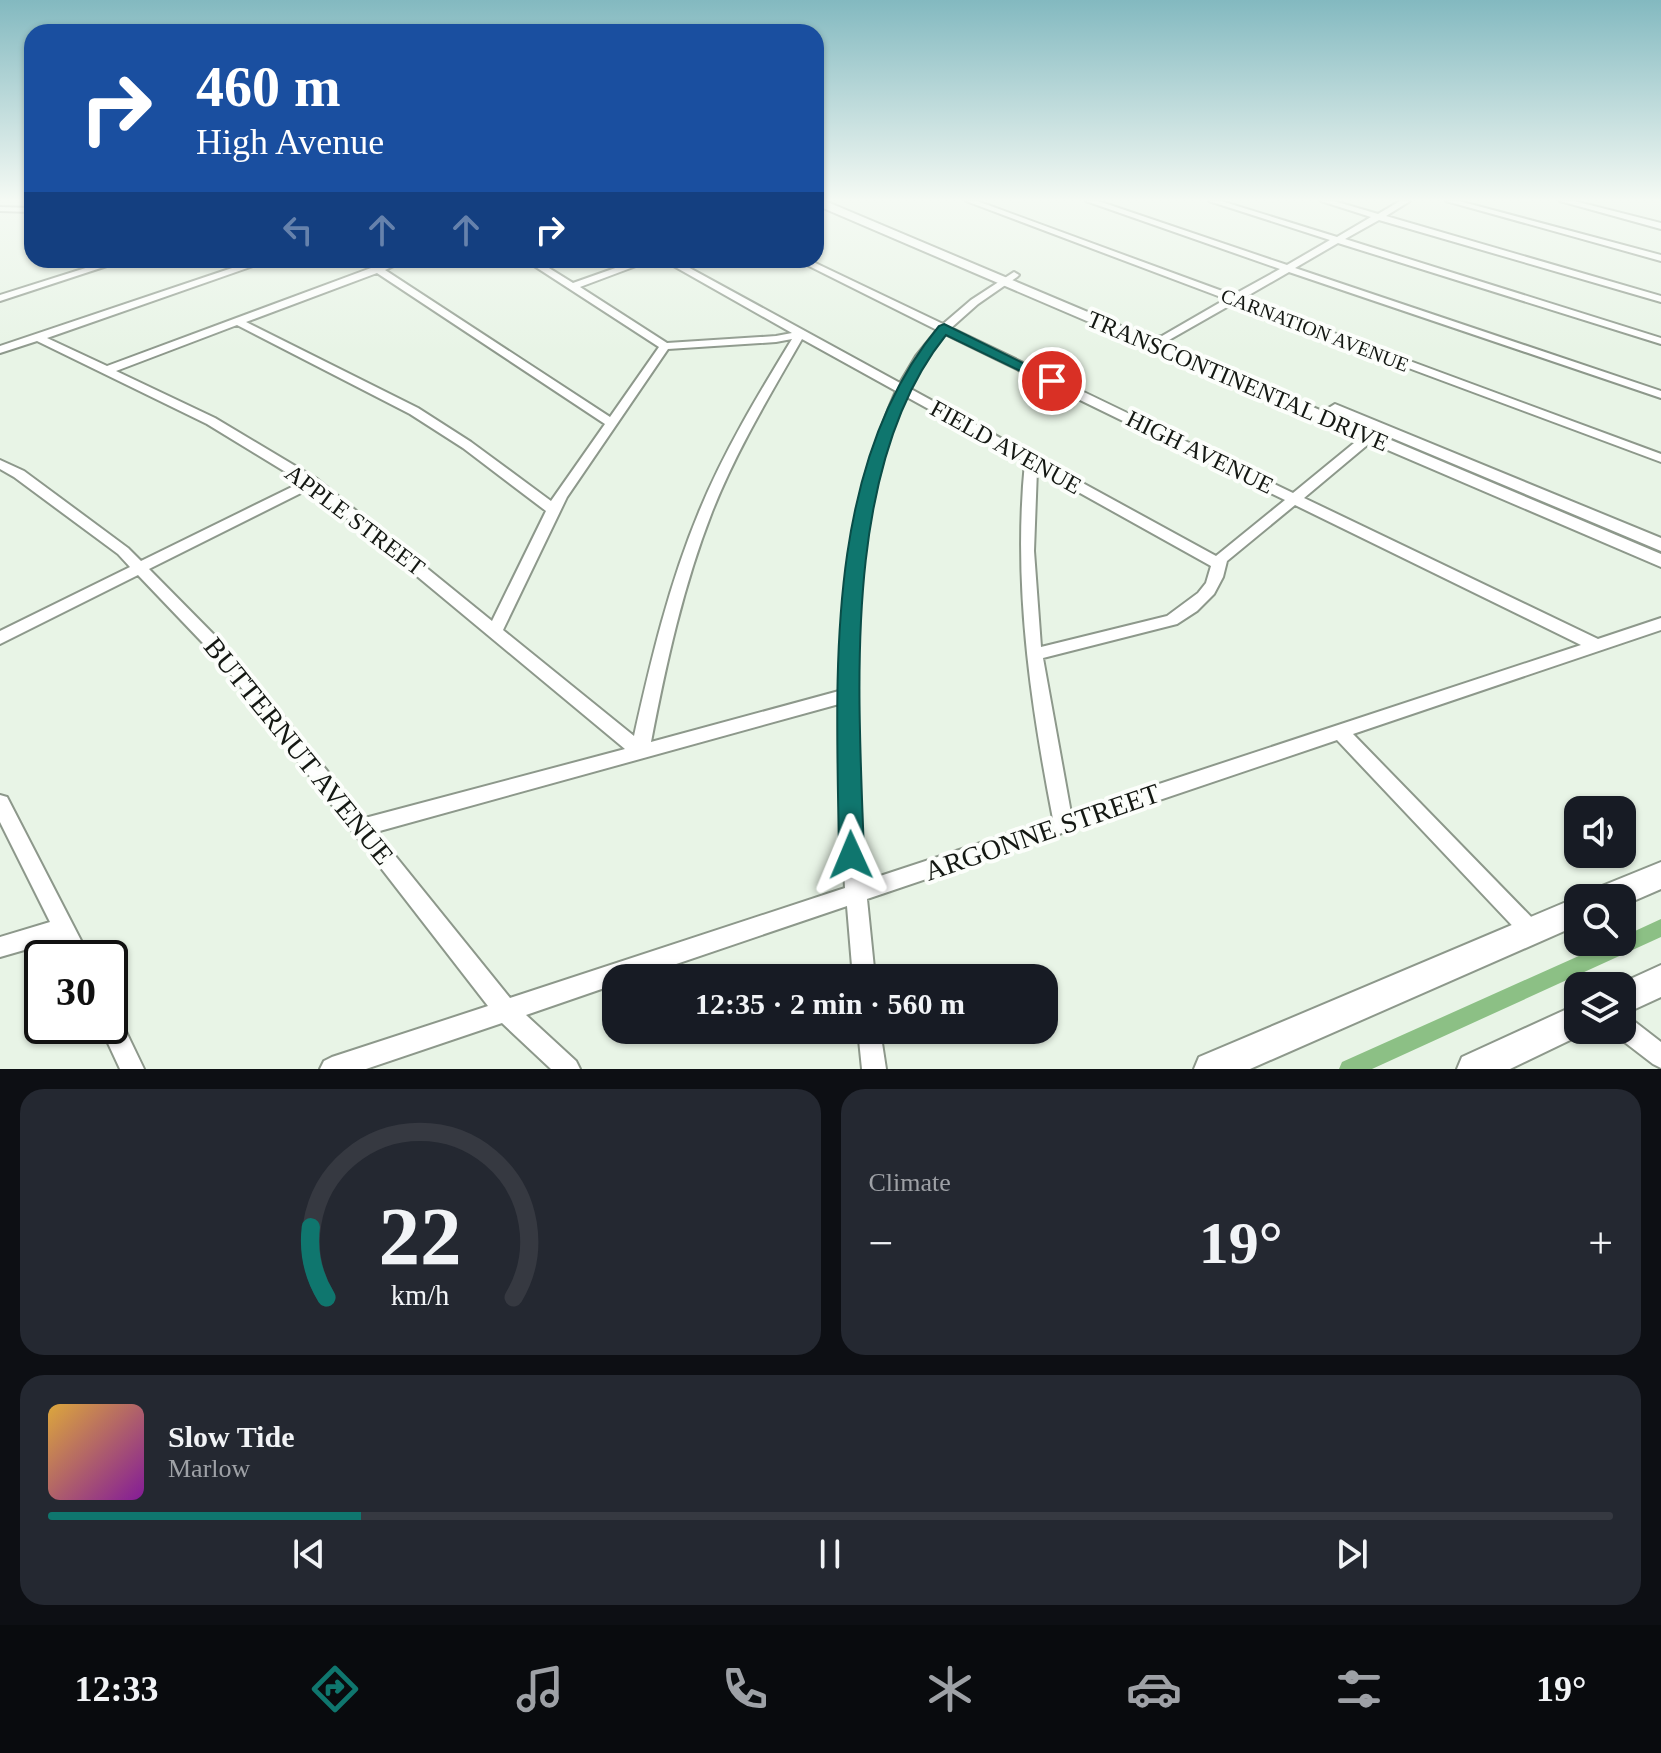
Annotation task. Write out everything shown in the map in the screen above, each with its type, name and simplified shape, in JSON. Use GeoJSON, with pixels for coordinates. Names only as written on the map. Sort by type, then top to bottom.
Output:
{"type":"FeatureCollection","features":[{"type":"Feature","properties":{"kind":"main road"},"geometry":{"type":"LineString","coordinates":[[1636,886],[1661,875]]}},
{"type":"Feature","properties":{"kind":"main road"},"geometry":{"type":"LineString","coordinates":[[1211,1069],[1564,917]]}},
{"type":"Feature","properties":{"kind":"main road"},"geometry":{"type":"LineString","coordinates":[[1636,993],[1661,981]]}},
{"type":"Feature","properties":{"kind":"main road"},"geometry":{"type":"LineString","coordinates":[[1474,1069],[1564,1027]]}},
{"type":"Feature","properties":{"kind":"street","name":"TRANSCONTINENTAL DRIVE"},"geometry":{"type":"LineString","coordinates":[[941,251],[1165,338],[1661,561]]}},
{"type":"Feature","properties":{"kind":"street","name":"TRANSCONTINENTAL DRIVE"},"geometry":{"type":"LineString","coordinates":[[948,251],[1009,278]]}},
{"type":"Feature","properties":{"kind":"street","name":"CARNATION AVENUE"},"geometry":{"type":"LineString","coordinates":[[1103,251],[1661,458]]}},
{"type":"Feature","properties":{"kind":"street"},"geometry":{"type":"LineString","coordinates":[[1237,251],[1661,395]]}},
{"type":"Feature","properties":{"kind":"street"},"geometry":{"type":"LineString","coordinates":[[1147,342],[1165,338],[1316,251]]}},
{"type":"Feature","properties":{"kind":"street"},"geometry":{"type":"LineString","coordinates":[[1374,251],[1661,341]]}},
{"type":"Feature","properties":{"kind":"street"},"geometry":{"type":"LineString","coordinates":[[1497,251],[1661,299]]}},
{"type":"Feature","properties":{"kind":"street"},"geometry":{"type":"LineString","coordinates":[[1635,251],[1661,258]]}},
{"type":"Feature","properties":{"kind":"street"},"geometry":{"type":"LineString","coordinates":[[0,298],[95,268]]}},
{"type":"Feature","properties":{"kind":"street"},"geometry":{"type":"LineString","coordinates":[[0,350],[241,268]]}},
{"type":"Feature","properties":{"kind":"street"},"geometry":{"type":"LineString","coordinates":[[542,268],[665,346],[776,339],[800,334]]}},
{"type":"Feature","properties":{"kind":"street"},"geometry":{"type":"LineString","coordinates":[[572,287],[625,268]]}},
{"type":"Feature","properties":{"kind":"street","name":"FIELD AVENUE"},"geometry":{"type":"LineString","coordinates":[[682,268],[1218,564]]}},
{"type":"Feature","properties":{"kind":"street","name":"HIGH AVENUE"},"geometry":{"type":"LineString","coordinates":[[819,268],[1598,646]]}},
{"type":"Feature","properties":{"kind":"street"},"geometry":{"type":"LineString","coordinates":[[107,370],[377,269],[610,422]]}},
{"type":"Feature","properties":{"kind":"street"},"geometry":{"type":"LineString","coordinates":[[862,964],[855,894],[849,643],[863,521],[872,476],[902,390],[920,358],[944,328],[974,301],[1009,278]]}},
{"type":"Feature","properties":{"kind":"street","name":"TRANSCONTINENTAL DRIVE"},"geometry":{"type":"LineString","coordinates":[[1047,294],[1147,342],[1661,545]]}},
{"type":"Feature","properties":{"kind":"street"},"geometry":{"type":"LineString","coordinates":[[237,321],[414,411],[467,445],[554,510]]}},
{"type":"Feature","properties":{"kind":"street"},"geometry":{"type":"LineString","coordinates":[[640,751],[660,653],[718,481],[800,334]]}},
{"type":"Feature","properties":{"kind":"street","name":"APPLE STREET"},"geometry":{"type":"LineString","coordinates":[[37,337],[211,421],[312,482],[640,751]]}},
{"type":"Feature","properties":{"kind":"street"},"geometry":{"type":"LineString","coordinates":[[495,630],[554,510],[610,422],[665,346]]}},
{"type":"Feature","properties":{"kind":"street"},"geometry":{"type":"LineString","coordinates":[[1035,654],[1172,620],[1205,595],[1215,579],[1218,564],[1374,432]]}},
{"type":"Feature","properties":{"kind":"street"},"geometry":{"type":"LineString","coordinates":[[1031,461],[1026,497],[1028,579],[1035,654],[1064,825]]}},
{"type":"Feature","properties":{"kind":"street","name":"BUTTERNUT AVENUE"},"geometry":{"type":"LineString","coordinates":[[0,464],[19,474],[123,551],[228,659],[506,1011],[568,1069]]}},
{"type":"Feature","properties":{"kind":"street"},"geometry":{"type":"LineString","coordinates":[[0,638],[312,482]]}},
{"type":"Feature","properties":{"kind":"street","name":"ARGONNE STREET"},"geometry":{"type":"LineString","coordinates":[[332,1069],[1661,624]]}},
{"type":"Feature","properties":{"kind":"street"},"geometry":{"type":"LineString","coordinates":[[363,827],[849,695]]}},
{"type":"Feature","properties":{"kind":"street"},"geometry":{"type":"LineString","coordinates":[[1339,731],[1531,931]]}},
{"type":"Feature","properties":{"kind":"street"},"geometry":{"type":"LineString","coordinates":[[0,803],[70,940]]}},
{"type":"Feature","properties":{"kind":"street"},"geometry":{"type":"LineString","coordinates":[[0,947],[64,928]]}},
{"type":"Feature","properties":{"kind":"street"},"geometry":{"type":"LineString","coordinates":[[1636,1037],[1661,1056]]}},
{"type":"Feature","properties":{"kind":"street"},"geometry":{"type":"LineString","coordinates":[[120,1044],[132,1069]]}},
{"type":"Feature","properties":{"kind":"street"},"geometry":{"type":"LineString","coordinates":[[871,1044],[874,1069]]}},
{"type":"Feature","properties":{"kind":"waterway"},"geometry":{"type":"LineString","coordinates":[[1349,1069],[1661,928]]}},
{"type":"Feature","properties":{"kind":"route"},"geometry":{"type":"LineString","coordinates":[[851,855],[848,657],[855,571],[872,476],[902,390],[920,358],[944,328],[1052,381]]}}]}
